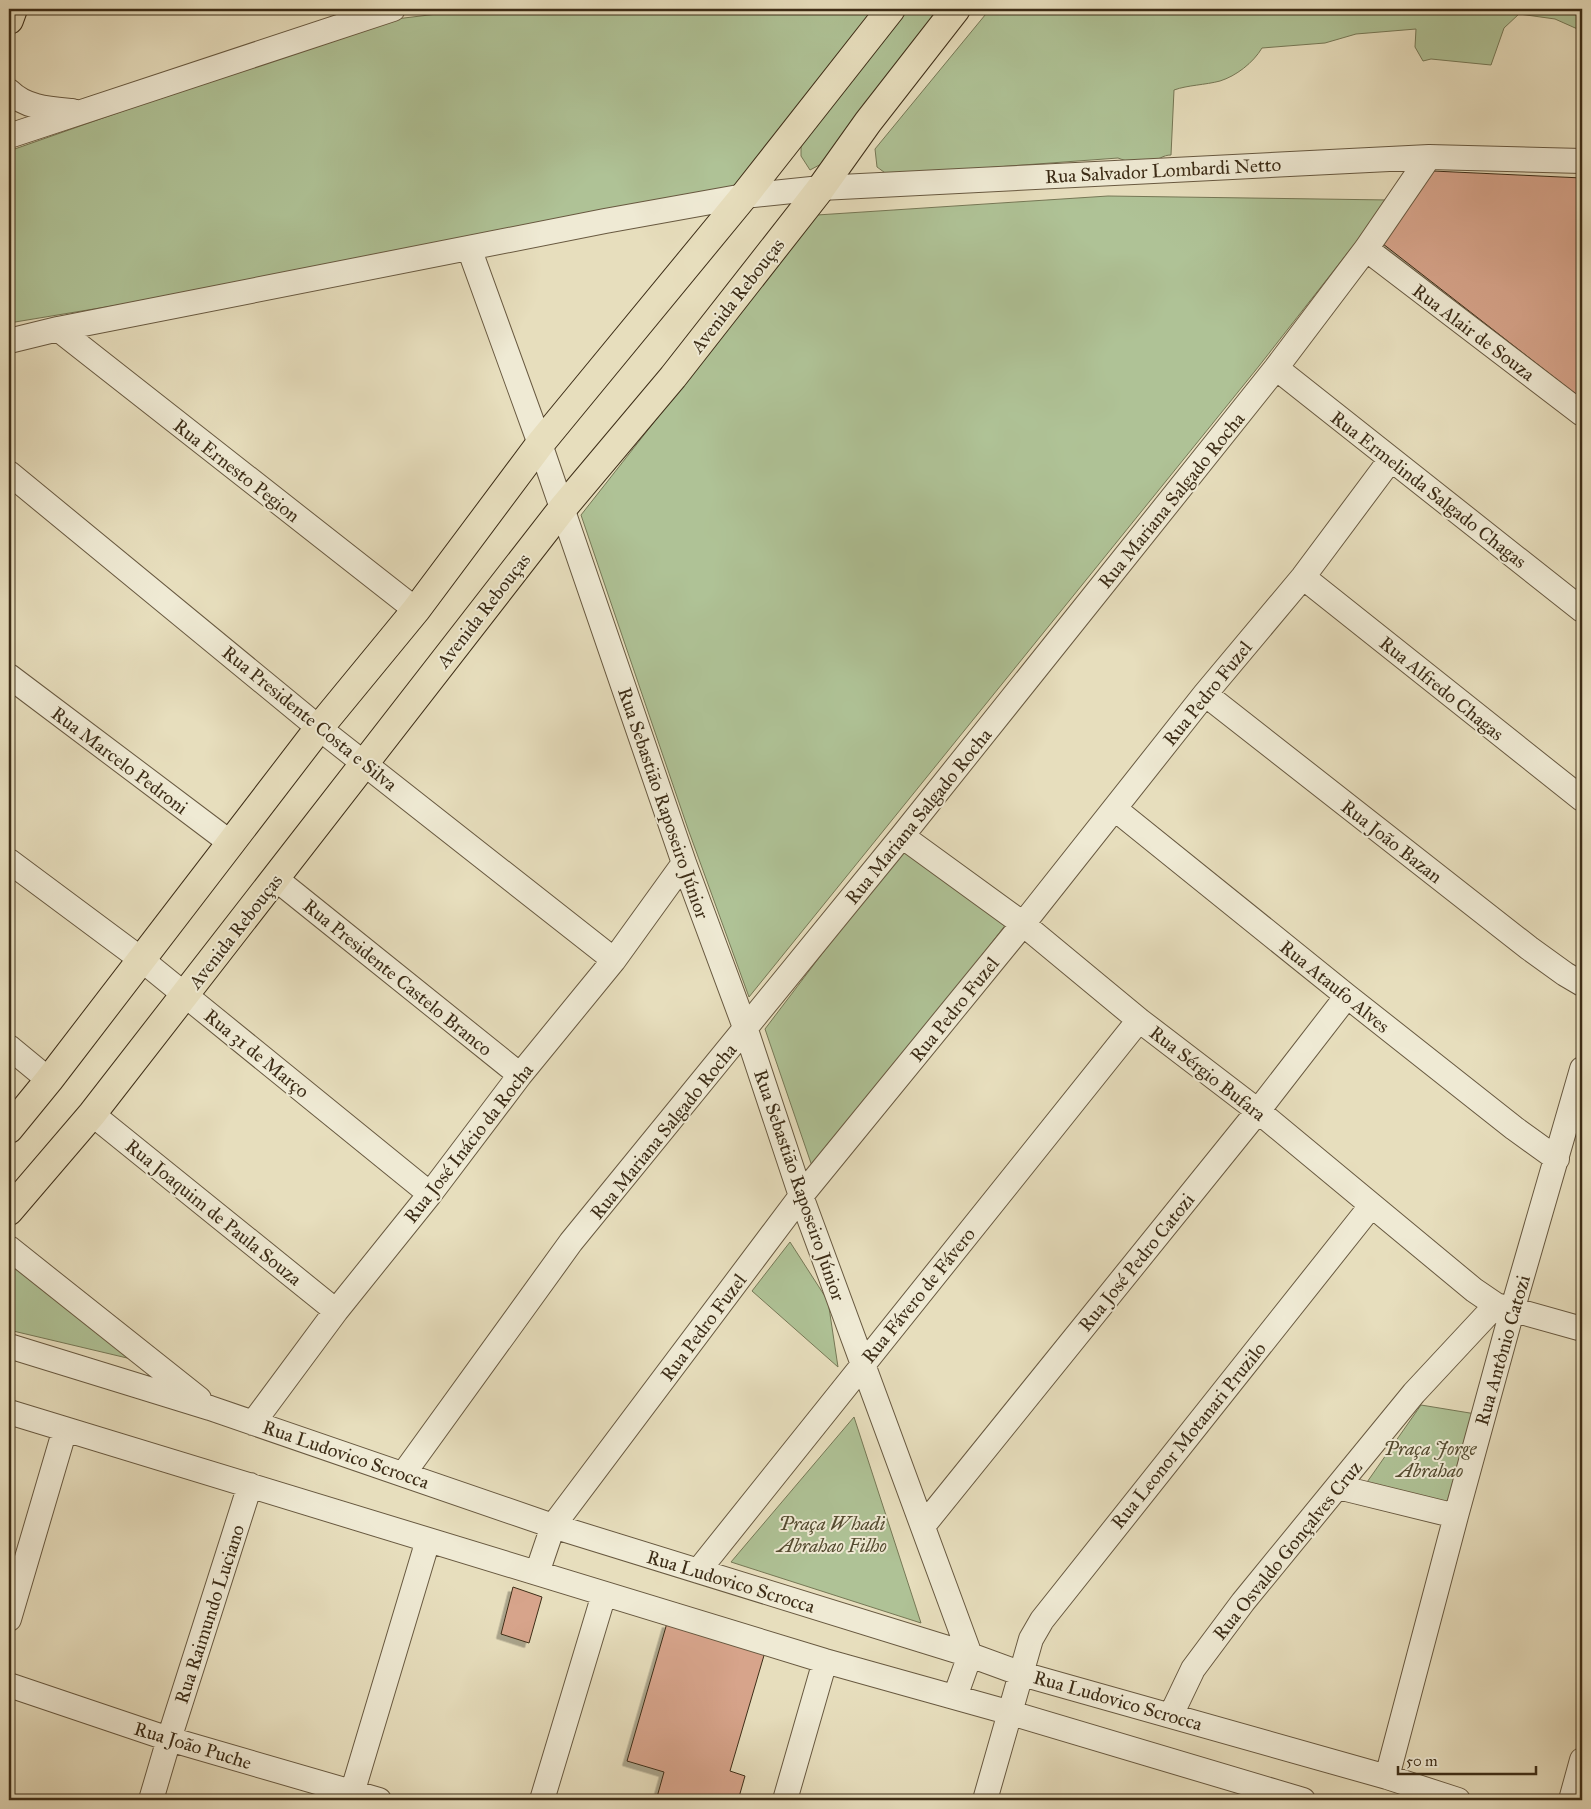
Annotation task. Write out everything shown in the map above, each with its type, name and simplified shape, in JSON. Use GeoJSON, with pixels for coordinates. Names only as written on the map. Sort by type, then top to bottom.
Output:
{"type":"FeatureCollection","features":[{"type":"Feature","properties":{"kind":"main road"},"geometry":{"type":"LineString","coordinates":[[9,20],[13,9]]}},
{"type":"Feature","properties":{"kind":"main road"},"geometry":{"type":"LineString","coordinates":[[9,1129],[232,844],[319,728],[416,610],[540,444],[744,196],[891,9]]}},
{"type":"Feature","properties":{"kind":"main road","name":"Avenida Rebouças"},"geometry":{"type":"LineString","coordinates":[[9,1211],[92,1114],[276,879],[364,762],[562,510],[673,376],[821,188],[868,122],[956,9]]}},
{"type":"Feature","properties":{"kind":"street"},"geometry":{"type":"LineString","coordinates":[[9,136],[393,9]]}},
{"type":"Feature","properties":{"kind":"street"},"geometry":{"type":"LineString","coordinates":[[9,91],[16,98],[43,109],[84,112]]}},
{"type":"Feature","properties":{"kind":"street","name":"Rua Salvador Lombardi Netto"},"geometry":{"type":"LineString","coordinates":[[9,341],[58,329],[744,196],[821,188],[1429,157],[1582,161]]}},
{"type":"Feature","properties":{"kind":"street","name":"Rua Mariana Salgado Rocha"},"geometry":{"type":"LineString","coordinates":[[404,1474],[571,1242],[746,1030],[1276,368],[1366,249],[1429,157]]}},
{"type":"Feature","properties":{"kind":"street","name":"Rua Sebastião Raposeiro Júnior"},"geometry":{"type":"LineString","coordinates":[[469,248],[540,444],[684,863],[746,1030],[801,1196],[970,1655]]}},
{"type":"Feature","properties":{"kind":"street","name":"Rua Alair de Souza"},"geometry":{"type":"LineString","coordinates":[[1366,249],[1582,414]]}},
{"type":"Feature","properties":{"kind":"street","name":"Rua Ernesto Pegion"},"geometry":{"type":"LineString","coordinates":[[58,329],[416,610]]}},
{"type":"Feature","properties":{"kind":"street","name":"Rua Ermelinda Salgado Chagas"},"geometry":{"type":"LineString","coordinates":[[1276,368],[1582,610]]}},
{"type":"Feature","properties":{"kind":"street","name":"Rua Pedro Fuzel"},"geometry":{"type":"LineString","coordinates":[[537,1573],[553,1526],[801,1196],[1023,924],[1205,694],[1303,577],[1391,459]]}},
{"type":"Feature","properties":{"kind":"street","name":"Rua Presidente Costa e Silva"},"geometry":{"type":"LineString","coordinates":[[9,473],[319,728],[614,960]]}},
{"type":"Feature","properties":{"kind":"street","name":"Rua Alfredo Chagas"},"geometry":{"type":"LineString","coordinates":[[1303,577],[1582,799]]}},
{"type":"Feature","properties":{"kind":"street","name":"Rua Marcelo Pedroni"},"geometry":{"type":"LineString","coordinates":[[9,676],[232,844]]}},
{"type":"Feature","properties":{"kind":"street","name":"Rua João Bazan"},"geometry":{"type":"LineString","coordinates":[[1205,694],[1529,948],[1582,984]]}},
{"type":"Feature","properties":{"kind":"street","name":"Rua Ataufo Alves"},"geometry":{"type":"LineString","coordinates":[[1115,809],[1347,996],[1514,1128],[1557,1159]]}},
{"type":"Feature","properties":{"kind":"street","name":"Rua Sérgio Bufara"},"geometry":{"type":"LineString","coordinates":[[902,836],[1023,924],[1139,1020],[1258,1112],[1467,1284],[1504,1308]]}},
{"type":"Feature","properties":{"kind":"street","name":"Rua 31 de Março"},"geometry":{"type":"LineString","coordinates":[[9,861],[142,960],[430,1194]]}},
{"type":"Feature","properties":{"kind":"street","name":"Rua José Inácio da Rocha"},"geometry":{"type":"LineString","coordinates":[[253,1423],[336,1311],[430,1194],[520,1075],[614,960],[684,863]]}},
{"type":"Feature","properties":{"kind":"street","name":"Rua Presidente Castelo Branco"},"geometry":{"type":"LineString","coordinates":[[276,879],[520,1075]]}},
{"type":"Feature","properties":{"kind":"street","name":"Rua José Pedro Catozi"},"geometry":{"type":"LineString","coordinates":[[923,1526],[1258,1112],[1347,996]]}},
{"type":"Feature","properties":{"kind":"street","name":"Rua Fávero de Fávero"},"geometry":{"type":"LineString","coordinates":[[698,1571],[1139,1020]]}},
{"type":"Feature","properties":{"kind":"street"},"geometry":{"type":"LineString","coordinates":[[9,1047],[49,1080]]}},
{"type":"Feature","properties":{"kind":"street","name":"Rua Antônio Catozi"},"geometry":{"type":"LineString","coordinates":[[1387,1777],[1456,1516],[1504,1308],[1557,1159],[1582,1069]]}},
{"type":"Feature","properties":{"kind":"street","name":"Rua Joaquim de Paula Souza"},"geometry":{"type":"LineString","coordinates":[[92,1114],[336,1311]]}},
{"type":"Feature","properties":{"kind":"street","name":"Rua Leonor Motanari Pruzilo"},"geometry":{"type":"LineString","coordinates":[[985,1800],[1031,1639],[1042,1620],[1371,1206]]}},
{"type":"Feature","properties":{"kind":"street"},"geometry":{"type":"LineString","coordinates":[[9,1248],[210,1408]]}},
{"type":"Feature","properties":{"kind":"street"},"geometry":{"type":"LineString","coordinates":[[1504,1308],[1582,1329]]}},
{"type":"Feature","properties":{"kind":"street","name":"Rua Osvaldo Gonçalves Cruz"},"geometry":{"type":"LineString","coordinates":[[1171,1715],[1193,1669],[1243,1602],[1414,1393],[1504,1308]]}},
{"type":"Feature","properties":{"kind":"street","name":"Rua Ludovico Scrocca"},"geometry":{"type":"LineString","coordinates":[[9,1346],[210,1408],[553,1526],[970,1655],[1022,1674],[1387,1777],[1458,1800]]}},
{"type":"Feature","properties":{"kind":"street"},"geometry":{"type":"LineString","coordinates":[[9,1412],[825,1661],[1010,1713],[1244,1792],[1303,1800]]}},
{"type":"Feature","properties":{"kind":"street"},"geometry":{"type":"LineString","coordinates":[[9,1619],[65,1429]]}},
{"type":"Feature","properties":{"kind":"street","name":"Rua Raimundo Luciano"},"geometry":{"type":"LineString","coordinates":[[151,1800],[250,1485]]}},
{"type":"Feature","properties":{"kind":"street"},"geometry":{"type":"LineString","coordinates":[[1338,1487],[1456,1516]]}},
{"type":"Feature","properties":{"kind":"street"},"geometry":{"type":"LineString","coordinates":[[351,1796],[428,1540]]}},
{"type":"Feature","properties":{"kind":"street"},"geometry":{"type":"LineString","coordinates":[[542,1800],[604,1594]]}},
{"type":"Feature","properties":{"kind":"street"},"geometry":{"type":"LineString","coordinates":[[956,1697],[970,1655]]}},
{"type":"Feature","properties":{"kind":"street"},"geometry":{"type":"LineString","coordinates":[[785,1800],[825,1661]]}},
{"type":"Feature","properties":{"kind":"street","name":"Rua João Puche"},"geometry":{"type":"LineString","coordinates":[[9,1685],[351,1796],[379,1800]]}},
{"type":"Feature","properties":{"kind":"street"},"geometry":{"type":"LineString","coordinates":[[1571,1800],[1582,1760]]}},
{"type":"Feature","properties":{"kind":"green space"},"geometry":{"type":"Polygon","coordinates":[[[479,9],[885,9],[730,204],[9,323],[9,151],[379,21],[479,9]]]}},
{"type":"Feature","properties":{"kind":"green space"},"geometry":{"type":"Polygon","coordinates":[[[908,9],[945,9],[823,163],[810,170],[801,156],[801,144],[908,9]]]}},
{"type":"Feature","properties":{"kind":"green space"},"geometry":{"type":"Polygon","coordinates":[[[990,9],[1582,9],[1582,31],[1555,19],[1519,14],[1504,28],[1491,65],[1431,59],[1423,61],[1415,47],[1416,29],[1356,34],[1325,43],[1262,48],[1249,64],[1226,79],[1174,90],[1171,155],[1151,162],[1134,163],[1118,158],[888,175],[877,167],[875,149],[990,9]]]}},
{"type":"Feature","properties":{"kind":"green space"},"geometry":{"type":"Polygon","coordinates":[[[1108,196],[1389,200],[1259,366],[749,997],[688,829],[581,515],[817,215],[1108,196]]]}},
{"type":"Feature","properties":{"kind":"green space"},"geometry":{"type":"Polygon","coordinates":[[[903,847],[1010,919],[814,1172],[765,1029],[903,847]]]}},
{"type":"Feature","properties":{"kind":"green space"},"geometry":{"type":"Polygon","coordinates":[[[790,1242],[828,1301],[838,1367],[752,1291],[790,1242]]]}},
{"type":"Feature","properties":{"kind":"green space"},"geometry":{"type":"Polygon","coordinates":[[[9,1256],[144,1362],[9,1330],[9,1256]]]}},
{"type":"Feature","properties":{"kind":"green space","name":"Praça Jorge Abrahao"},"geometry":{"type":"Polygon","coordinates":[[[1421,1405],[1482,1415],[1457,1505],[1365,1485],[1421,1405]]]}},
{"type":"Feature","properties":{"kind":"green space","name":"Praça Whadi Abrahao Filho"},"geometry":{"type":"Polygon","coordinates":[[[854,1417],[921,1623],[731,1562],[854,1417]]]}},
{"type":"Feature","properties":{"kind":"building"},"geometry":{"type":"Polygon","coordinates":[[[1433,171],[1582,178],[1582,399],[1378,240],[1433,171]]]}},
{"type":"Feature","properties":{"kind":"building"},"geometry":{"type":"Polygon","coordinates":[[[513,1587],[542,1597],[529,1643],[501,1634],[513,1587]]]}},
{"type":"Feature","properties":{"kind":"building"},"geometry":{"type":"Polygon","coordinates":[[[667,1623],[765,1652],[730,1771],[745,1776],[739,1797],[749,1800],[669,1800],[657,1797],[664,1772],[627,1761],[667,1623]]]}}]}
